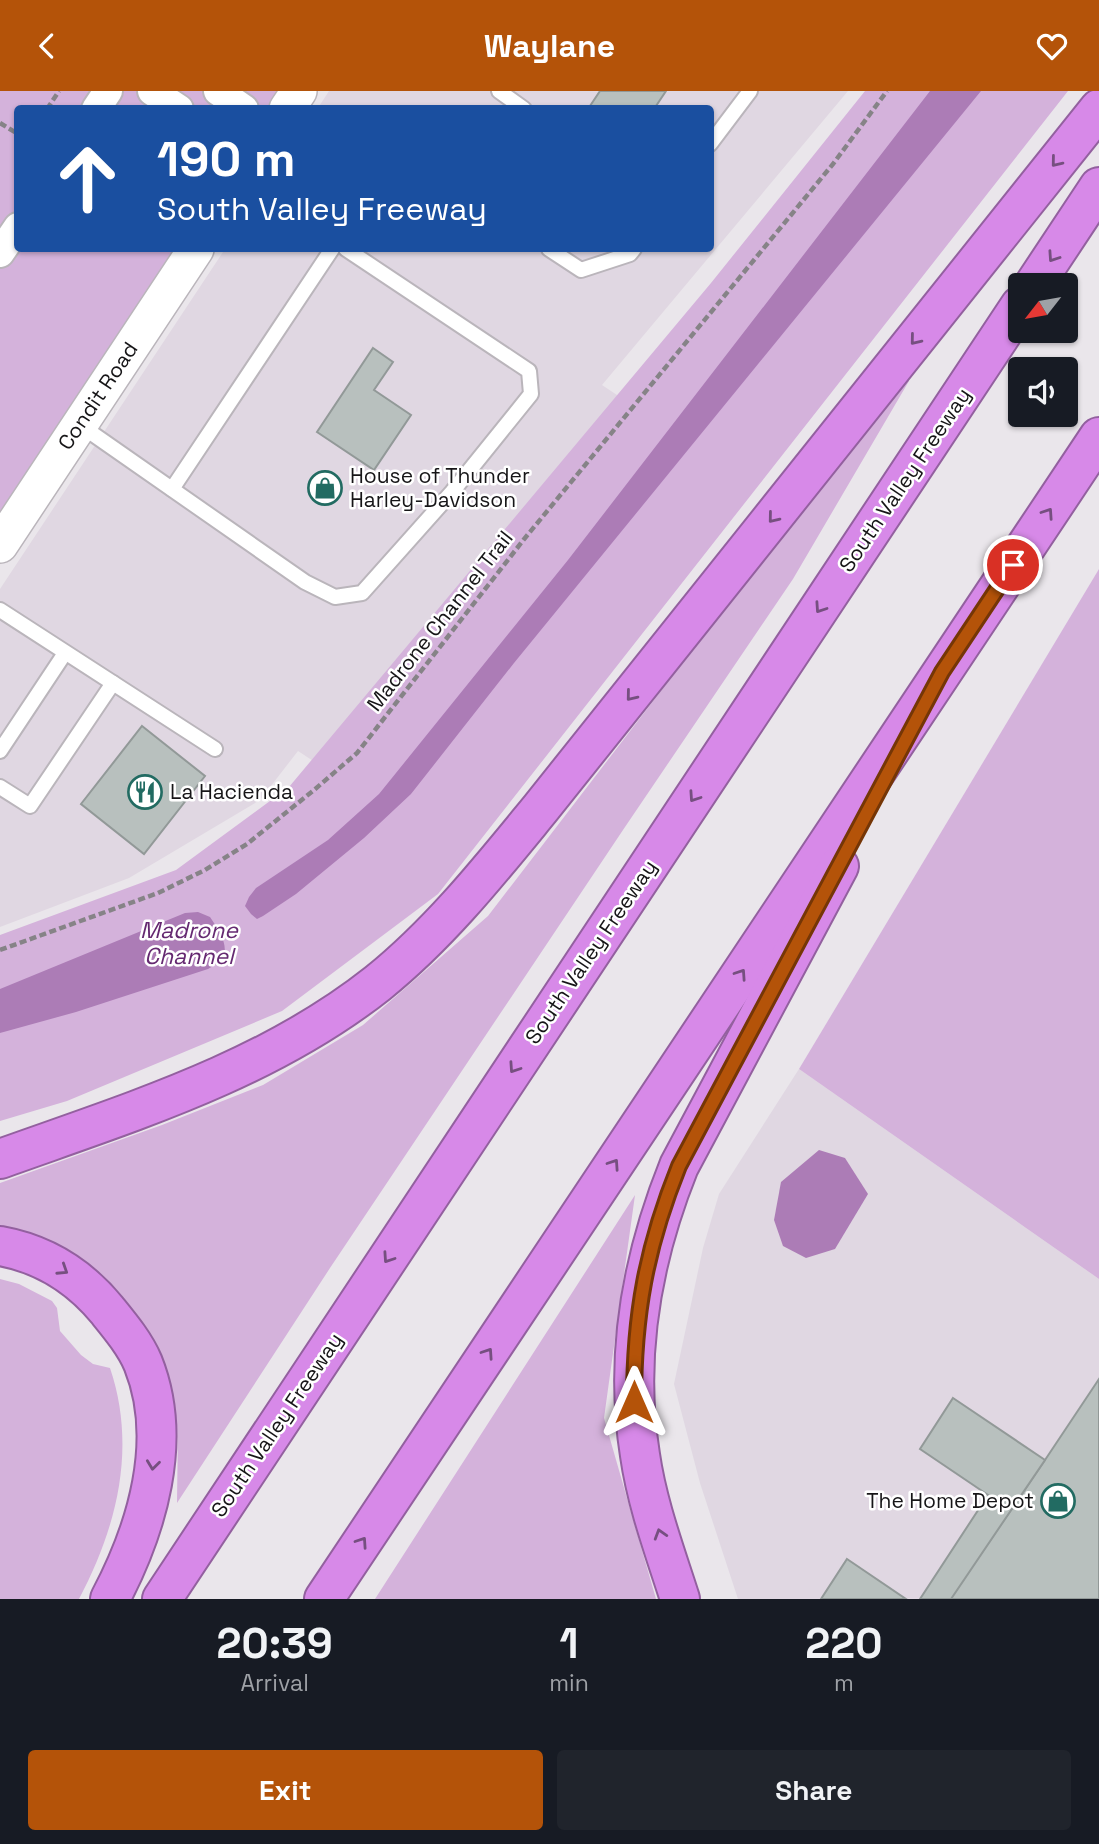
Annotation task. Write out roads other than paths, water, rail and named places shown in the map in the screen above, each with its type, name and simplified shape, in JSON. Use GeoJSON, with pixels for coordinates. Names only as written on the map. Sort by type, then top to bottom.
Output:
{"type":"FeatureCollection","features":[{"type":"Feature","properties":{"kind":"highway"},"geometry":{"type":"LineString","coordinates":[[0,1159],[159,1102],[253,1062],[298,1038],[338,1012],[379,982],[415,949],[482,879],[540,809],[1099,109]]}},
{"type":"Feature","properties":{"kind":"highway"},"geometry":{"type":"LineString","coordinates":[[1042,273],[1099,187]]}},
{"type":"Feature","properties":{"kind":"highway","name":"South Valley Freeway"},"geometry":{"type":"LineString","coordinates":[[162,1599],[1008,324]]}},
{"type":"Feature","properties":{"kind":"highway"},"geometry":{"type":"LineString","coordinates":[[324,1599],[1099,437]]}},
{"type":"Feature","properties":{"kind":"highway"},"geometry":{"type":"LineString","coordinates":[[680,1599],[650,1500],[640,1455],[634,1402],[634,1352],[639,1302],[649,1254],[662,1209],[700,1125],[942,672]]}},
{"type":"Feature","properties":{"kind":"highway"},"geometry":{"type":"LineString","coordinates":[[0,1246],[51,1262],[83,1283],[113,1317],[142,1363],[157,1421],[154,1464],[139,1531],[110,1599]]}},
{"type":"Feature","properties":{"kind":"street"},"geometry":{"type":"LineString","coordinates":[[152,91],[173,105]]}},
{"type":"Feature","properties":{"kind":"street"},"geometry":{"type":"LineString","coordinates":[[218,91],[238,105]]}},
{"type":"Feature","properties":{"kind":"street"},"geometry":{"type":"LineString","coordinates":[[0,253],[14,232]]}},
{"type":"Feature","properties":{"kind":"street","name":"Condit Road"},"geometry":{"type":"LineString","coordinates":[[1,540],[194,252]]}},
{"type":"Feature","properties":{"kind":"lane"},"geometry":{"type":"LineString","coordinates":[[499,91],[518,105]]}},
{"type":"Feature","properties":{"kind":"lane"},"geometry":{"type":"LineString","coordinates":[[714,138],[750,91]]}},
{"type":"Feature","properties":{"kind":"lane"},"geometry":{"type":"LineString","coordinates":[[172,489],[330,252]]}},
{"type":"Feature","properties":{"kind":"lane"},"geometry":{"type":"LineString","coordinates":[[79,424],[304,582],[335,597],[362,593],[452,492],[531,394],[529,371],[350,252]]}},
{"type":"Feature","properties":{"kind":"lane"},"geometry":{"type":"LineString","coordinates":[[554,252],[581,270],[632,252]]}},
{"type":"Feature","properties":{"kind":"lane"},"geometry":{"type":"LineString","coordinates":[[0,610],[215,749]]}},
{"type":"Feature","properties":{"kind":"lane"},"geometry":{"type":"LineString","coordinates":[[0,751],[65,653]]}},
{"type":"Feature","properties":{"kind":"lane"},"geometry":{"type":"LineString","coordinates":[[0,787],[30,806],[113,683]]}},
{"type":"Feature","properties":{"kind":"water","name":"Madrone Channel"},"geometry":{"type":"Polygon","coordinates":[[[930,91],[981,91],[514,663],[411,794],[364,838],[296,894],[257,919],[245,906],[256,888],[328,840],[379,794],[568,560],[930,91]]]}},
{"type":"Feature","properties":{"kind":"water","name":"Madrone Channel"},"geometry":{"type":"Polygon","coordinates":[[[198,912],[210,917],[220,932],[225,948],[223,960],[208,969],[76,1012],[0,1033],[0,989],[185,913],[198,912]]]}},
{"type":"Feature","properties":{"kind":"water"},"geometry":{"type":"Polygon","coordinates":[[[819,1150],[845,1158],[868,1194],[835,1249],[806,1258],[783,1246],[774,1220],[781,1182],[819,1150]]]}},
{"type":"Feature","properties":{"kind":"place","name":"House of Thunder Harley-Davidson"},"geometry":{"type":"Point","coordinates":[325,488]}},
{"type":"Feature","properties":{"kind":"place","name":"La Hacienda"},"geometry":{"type":"Point","coordinates":[145,792]}},
{"type":"Feature","properties":{"kind":"place","name":"The Home Depot"},"geometry":{"type":"Point","coordinates":[1058,1501]}}]}
